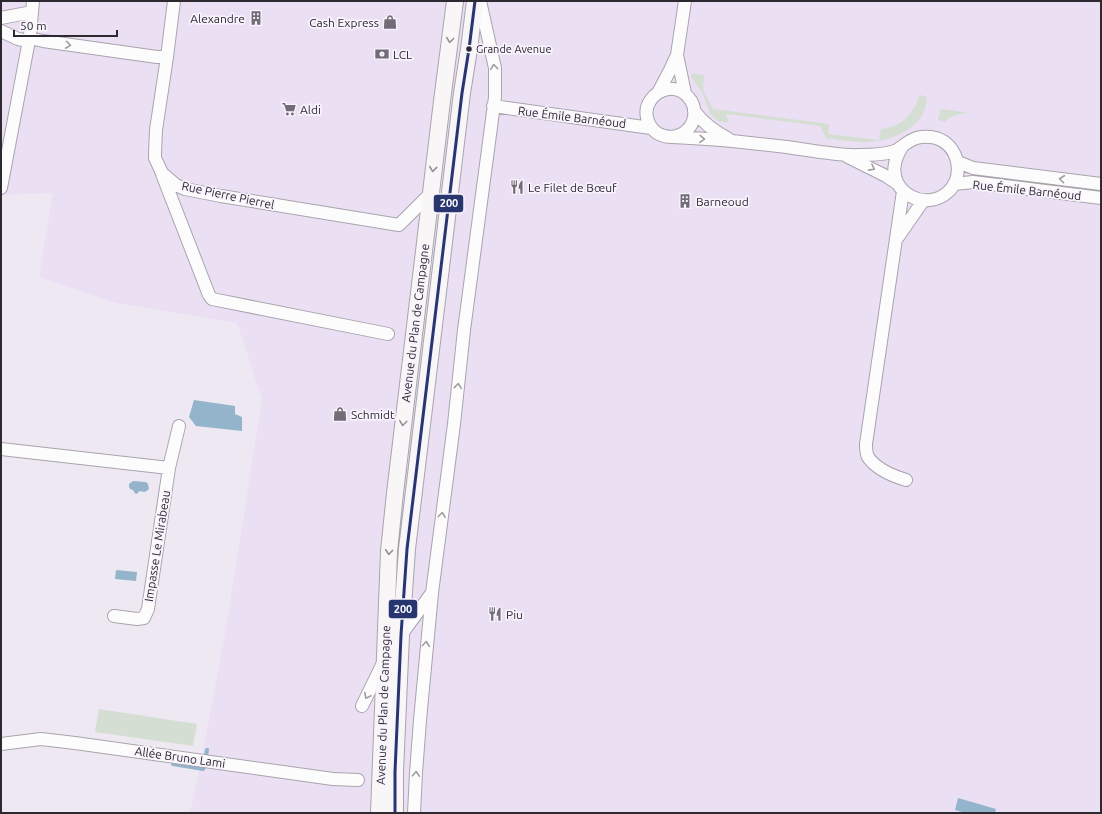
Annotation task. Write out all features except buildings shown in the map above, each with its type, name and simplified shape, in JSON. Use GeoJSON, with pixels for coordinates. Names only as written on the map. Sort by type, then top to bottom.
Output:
{"type":"FeatureCollection","features":[{"type":"Feature","properties":{"kind":"main road","name":"Avenue du Plan de Campagne"},"geometry":{"type":"LineString","coordinates":[[379,813],[390,536],[455,1]]}},
{"type":"Feature","properties":{"kind":"main road","name":"Avenue du Plan de Campagne"},"geometry":{"type":"LineString","coordinates":[[395,813],[395,772],[401,635],[407,549],[461,103],[475,1]]}},
{"type":"Feature","properties":{"kind":"street","name":"Rue Pierre Pierrel"},"geometry":{"type":"LineString","coordinates":[[174,1],[156,130],[155,158],[162,173],[176,185],[185,189],[221,196],[399,225],[431,193]]}},
{"type":"Feature","properties":{"kind":"street"},"geometry":{"type":"LineString","coordinates":[[414,813],[417,758],[432,593],[494,98],[495,68],[480,1]]}},
{"type":"Feature","properties":{"kind":"street"},"geometry":{"type":"LineString","coordinates":[[684,1],[677,54],[680,76],[685,93]]}},
{"type":"Feature","properties":{"kind":"street"},"geometry":{"type":"LineString","coordinates":[[1,18],[33,6],[29,38],[1,188]]}},
{"type":"Feature","properties":{"kind":"street"},"geometry":{"type":"LineString","coordinates":[[1,31],[18,39],[29,38],[158,57],[167,57]]}},
{"type":"Feature","properties":{"kind":"street"},"geometry":{"type":"LineString","coordinates":[[677,54],[659,91],[652,97],[648,104],[646,112],[647,120],[651,128],[664,136],[732,141],[844,156],[884,154],[894,151],[919,137],[929,136],[946,143],[952,149],[958,162]]}},
{"type":"Feature","properties":{"kind":"street"},"geometry":{"type":"LineString","coordinates":[[659,91],[673,89],[685,93],[693,104],[694,118],[691,125],[680,135],[672,137]]}},
{"type":"Feature","properties":{"kind":"street","name":"Rue Émile Barnéoud"},"geometry":{"type":"LineString","coordinates":[[493,106],[651,128]]}},
{"type":"Feature","properties":{"kind":"street"},"geometry":{"type":"LineString","coordinates":[[694,111],[701,120],[715,131],[732,141]]}},
{"type":"Feature","properties":{"kind":"street"},"geometry":{"type":"LineString","coordinates":[[902,147],[897,155],[894,165],[895,174],[901,187],[897,239],[866,444],[868,456],[875,465],[894,476],[906,480]]}},
{"type":"Feature","properties":{"kind":"street"},"geometry":{"type":"LineString","coordinates":[[844,156],[879,172],[901,187],[911,197],[923,201],[939,197],[947,192],[954,184]]}},
{"type":"Feature","properties":{"kind":"street","name":"Rue Émile Barnéoud"},"geometry":{"type":"LineString","coordinates":[[1101,184],[973,168],[958,162],[957,175],[954,184],[973,182],[1101,198]]}},
{"type":"Feature","properties":{"kind":"street"},"geometry":{"type":"LineString","coordinates":[[162,173],[209,295],[212,299],[388,334]]}},
{"type":"Feature","properties":{"kind":"street"},"geometry":{"type":"LineString","coordinates":[[897,239],[923,201]]}},
{"type":"Feature","properties":{"kind":"street","name":"Impasse Le Mirabeau"},"geometry":{"type":"LineString","coordinates":[[114,616],[137,620],[144,618],[148,609],[169,468],[179,426]]}},
{"type":"Feature","properties":{"kind":"street"},"geometry":{"type":"LineString","coordinates":[[1,449],[169,468]]}},
{"type":"Feature","properties":{"kind":"street"},"geometry":{"type":"LineString","coordinates":[[401,635],[432,593]]}},
{"type":"Feature","properties":{"kind":"street"},"geometry":{"type":"LineString","coordinates":[[362,706],[384,661]]}},
{"type":"Feature","properties":{"kind":"street","name":"Allée Bruno Lami"},"geometry":{"type":"LineString","coordinates":[[1,744],[41,739],[333,778],[358,780]]}},
{"type":"Feature","properties":{"kind":"shaded area"},"geometry":{"type":"Polygon","coordinates":[[[1,1],[1101,1],[1101,813],[190,813],[200,768],[226,628],[262,399],[237,323],[116,303],[39,277],[53,193],[1,195],[1,1]]]}},
{"type":"Feature","properties":{"kind":"shaded area"},"geometry":{"type":"Polygon","coordinates":[[[692,73],[704,75],[703,90],[713,109],[829,124],[828,134],[879,140],[881,129],[895,126],[900,123],[910,114],[920,95],[927,97],[921,117],[917,122],[902,133],[884,140],[865,142],[846,141],[826,138],[820,126],[726,114],[729,123],[719,121],[710,113],[702,92],[691,77],[692,73]]]}},
{"type":"Feature","properties":{"kind":"shaded area"},"geometry":{"type":"Polygon","coordinates":[[[941,109],[970,113],[959,114],[945,122],[938,120],[941,109]]]}},
{"type":"Feature","properties":{"kind":"shaded area"},"geometry":{"type":"Polygon","coordinates":[[[99,709],[197,724],[193,746],[95,732],[99,709]]]}},
{"type":"Feature","properties":{"kind":"water"},"geometry":{"type":"Polygon","coordinates":[[[194,400],[235,406],[235,414],[242,417],[242,431],[196,426],[189,417],[194,400]]]}},
{"type":"Feature","properties":{"kind":"water"},"geometry":{"type":"Polygon","coordinates":[[[133,481],[146,482],[149,489],[145,492],[139,491],[136,494],[129,487],[129,484],[133,481]]]}},
{"type":"Feature","properties":{"kind":"water"},"geometry":{"type":"Polygon","coordinates":[[[116,570],[137,572],[136,581],[115,579],[116,570]]]}},
{"type":"Feature","properties":{"kind":"water"},"geometry":{"type":"Polygon","coordinates":[[[958,798],[996,809],[995,813],[966,813],[955,810],[958,798]]]}},
{"type":"Feature","properties":{"kind":"waterway"},"geometry":{"type":"LineString","coordinates":[[206,755],[207,750]]}},
{"type":"Feature","properties":{"kind":"waterway"},"geometry":{"type":"LineString","coordinates":[[173,764],[203,769],[205,766]]}},
{"type":"Feature","properties":{"kind":"transit line","name":"200"},"geometry":{"type":"LineString","coordinates":[[395,813],[395,772],[401,635],[407,549],[462,93],[475,1]]}},
{"type":"Feature","properties":{"kind":"place","name":"Alexandre"},"geometry":{"type":"Point","coordinates":[256,18]}},
{"type":"Feature","properties":{"kind":"place","name":"Cash Express"},"geometry":{"type":"Point","coordinates":[390,22]}},
{"type":"Feature","properties":{"kind":"place","name":"Grande Avenue"},"geometry":{"type":"Point","coordinates":[469,49]}},
{"type":"Feature","properties":{"kind":"place","name":"LCL"},"geometry":{"type":"Point","coordinates":[382,54]}},
{"type":"Feature","properties":{"kind":"place","name":"Aldi"},"geometry":{"type":"Point","coordinates":[289,109]}},
{"type":"Feature","properties":{"kind":"place","name":"Le Filet de Bœuf"},"geometry":{"type":"Point","coordinates":[517,187]}},
{"type":"Feature","properties":{"kind":"place","name":"Barneoud"},"geometry":{"type":"Point","coordinates":[685,201]}},
{"type":"Feature","properties":{"kind":"place","name":"Schmidt"},"geometry":{"type":"Point","coordinates":[340,414]}},
{"type":"Feature","properties":{"kind":"place","name":"Piu"},"geometry":{"type":"Point","coordinates":[495,614]}}]}
